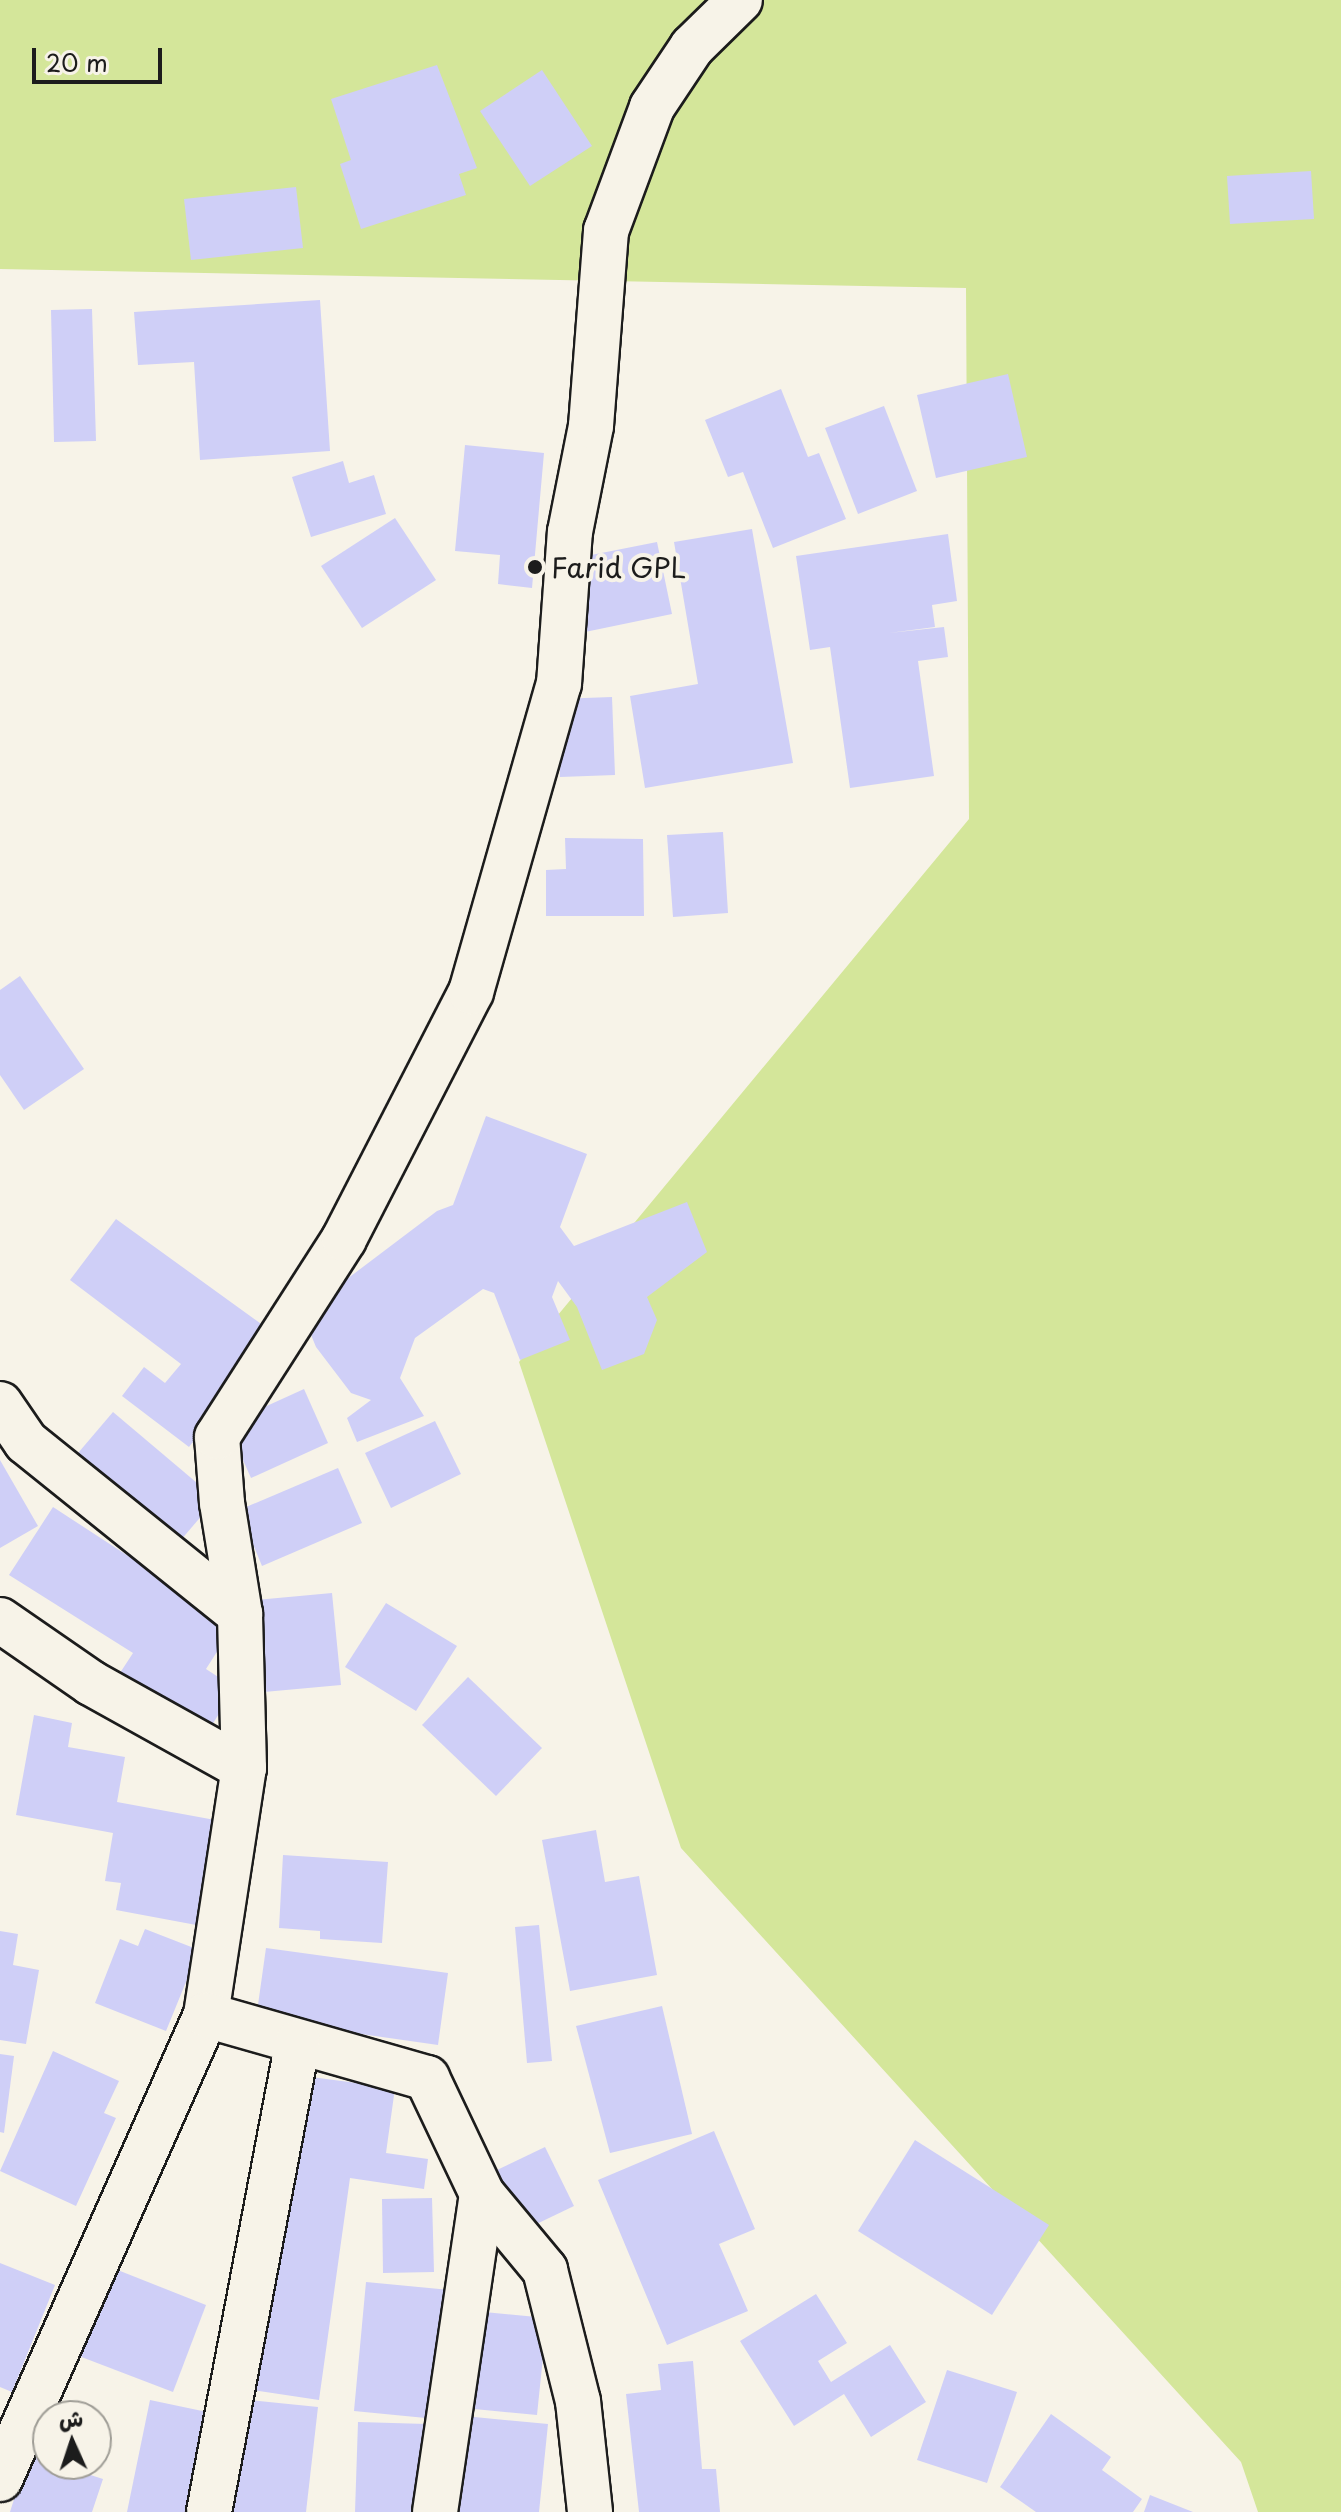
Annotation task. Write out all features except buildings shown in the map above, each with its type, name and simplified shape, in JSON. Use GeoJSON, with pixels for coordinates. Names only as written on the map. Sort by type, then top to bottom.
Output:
{"type":"FeatureCollection","features":[{"type":"Feature","properties":{"kind":"street"},"geometry":{"type":"LineString","coordinates":[[0,2479],[206,2015],[244,1768],[240,1614],[222,1503],[217,1437],[344,1239],[471,992],[559,684],[570,532],[591,426],[606,231],[652,107],[692,47],[740,0]]}},
{"type":"Feature","properties":{"kind":"street"},"geometry":{"type":"LineString","coordinates":[[0,1404],[26,1442],[240,1614]]}},
{"type":"Feature","properties":{"kind":"street"},"geometry":{"type":"LineString","coordinates":[[0,1620],[91,1683],[244,1768]]}},
{"type":"Feature","properties":{"kind":"street"},"geometry":{"type":"LineString","coordinates":[[206,2015],[427,2078],[482,2194],[545,2270],[578,2401],[590,2512]]}},
{"type":"Feature","properties":{"kind":"street"},"geometry":{"type":"LineString","coordinates":[[209,2512],[298,2042]]}},
{"type":"Feature","properties":{"kind":"street"},"geometry":{"type":"LineString","coordinates":[[435,2512],[482,2194]]}},
{"type":"Feature","properties":{"kind":"green space"},"geometry":{"type":"Polygon","coordinates":[[[0,0],[1341,0],[1341,2512],[1258,2512],[1241,2462],[681,1848],[519,1362],[969,819],[966,288],[0,269],[0,0]]]}},
{"type":"Feature","properties":{"kind":"place","name":"Farid GPL"},"geometry":{"type":"Point","coordinates":[535,567]}}]}
